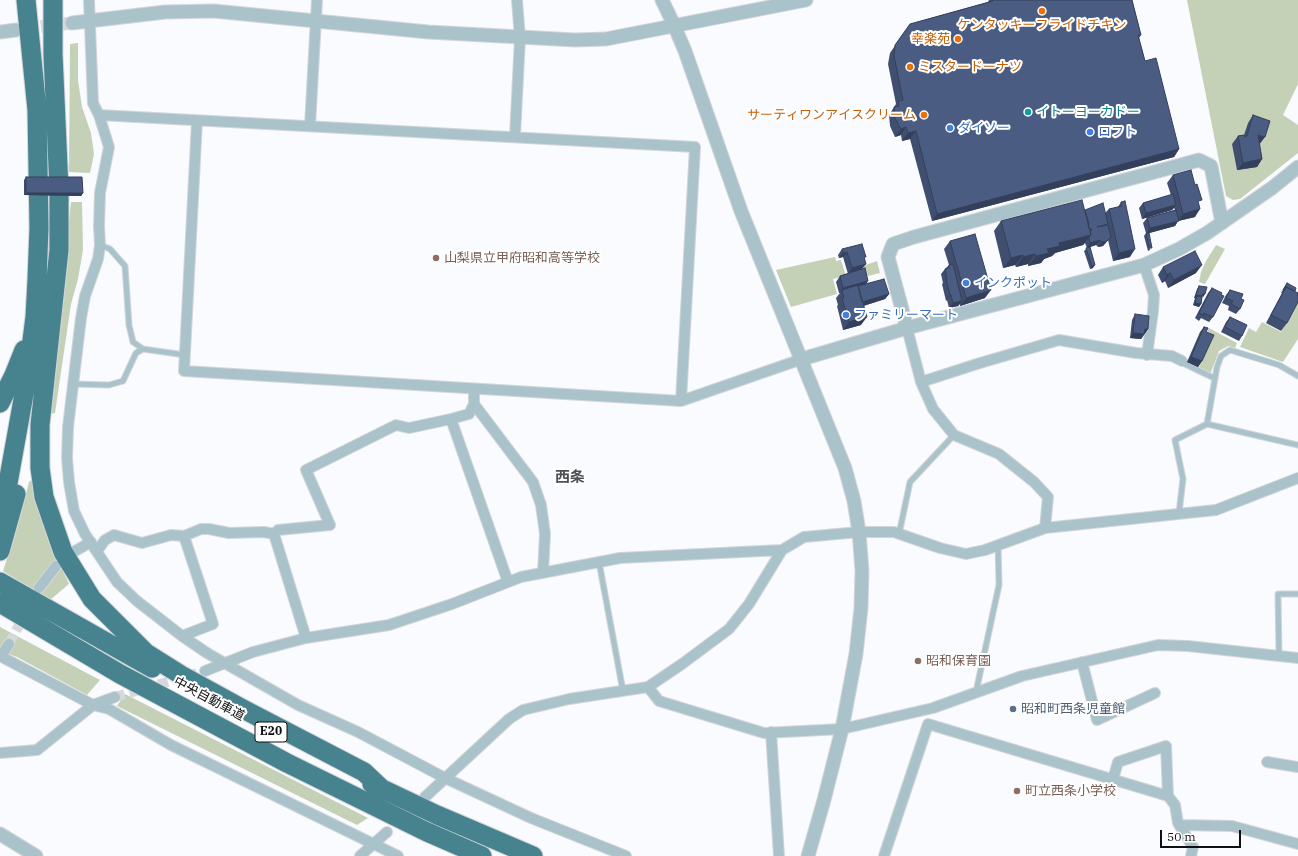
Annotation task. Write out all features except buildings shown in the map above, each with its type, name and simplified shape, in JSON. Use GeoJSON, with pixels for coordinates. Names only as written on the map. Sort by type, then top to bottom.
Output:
{"type":"FeatureCollection","features":[{"type":"Feature","properties":{"kind":"highway"},"geometry":{"type":"LineString","coordinates":[[18,0],[32,58]]}},
{"type":"Feature","properties":{"kind":"highway"},"geometry":{"type":"LineString","coordinates":[[0,509],[8,483],[20,419],[35,317],[39,228],[39,166],[37,110],[26,0]]}},
{"type":"Feature","properties":{"kind":"highway"},"geometry":{"type":"LineString","coordinates":[[42,0],[47,64],[56,102]]}},
{"type":"Feature","properties":{"kind":"highway"},"geometry":{"type":"LineString","coordinates":[[53,0],[53,54],[56,102],[59,219],[58,250],[40,425],[40,468],[44,497],[63,552],[92,599],[146,653],[181,675],[243,709],[364,772],[383,790]]}},
{"type":"Feature","properties":{"kind":"highway"},"geometry":{"type":"LineString","coordinates":[[0,551],[15,499],[54,287]]}},
{"type":"Feature","properties":{"kind":"highway"},"geometry":{"type":"LineString","coordinates":[[0,403],[14,376],[35,317]]}},
{"type":"Feature","properties":{"kind":"highway","name":"中央自動車道"},"geometry":{"type":"LineString","coordinates":[[0,582],[7,608],[120,674],[352,796],[427,832],[482,856]]}},
{"type":"Feature","properties":{"kind":"highway","name":"中央自動車道"},"geometry":{"type":"LineString","coordinates":[[7,608],[200,696],[383,790],[532,856]]}},
{"type":"Feature","properties":{"kind":"street"},"geometry":{"type":"LineString","coordinates":[[89,0],[93,103],[99,115],[109,147],[100,193],[100,244],[98,259],[85,296],[81,318],[68,427],[67,458],[74,511],[91,542],[117,582],[137,602],[207,653],[298,705],[358,732],[444,778],[531,818],[626,856]]}},
{"type":"Feature","properties":{"kind":"street"},"geometry":{"type":"LineString","coordinates":[[310,126],[316,0]]}},
{"type":"Feature","properties":{"kind":"street"},"geometry":{"type":"LineString","coordinates":[[515,136],[520,38],[517,0]]}},
{"type":"Feature","properties":{"kind":"street"},"geometry":{"type":"LineString","coordinates":[[662,0],[674,25],[741,211],[845,468],[854,501],[859,532],[862,571],[861,608],[856,654],[842,729],[808,856]]}},
{"type":"Feature","properties":{"kind":"street"},"geometry":{"type":"LineString","coordinates":[[72,23],[165,12],[214,11],[428,32],[520,38],[574,40],[606,39],[777,3],[806,0]]}},
{"type":"Feature","properties":{"kind":"street"},"geometry":{"type":"LineString","coordinates":[[0,32],[16,30]]}},
{"type":"Feature","properties":{"kind":"street"},"geometry":{"type":"LineString","coordinates":[[99,115],[696,146],[681,401]]}},
{"type":"Feature","properties":{"kind":"street"},"geometry":{"type":"LineString","coordinates":[[197,121],[184,372],[681,401],[802,359],[907,328],[1144,265],[1179,250],[1222,223],[1272,188],[1298,167]]}},
{"type":"Feature","properties":{"kind":"street"},"geometry":{"type":"LineString","coordinates":[[1045,528],[1048,497],[1034,482],[999,454],[954,436],[932,409],[921,382],[888,256],[893,244],[1199,160],[1211,166],[1222,223]]}},
{"type":"Feature","properties":{"kind":"street"},"geometry":{"type":"LineString","coordinates":[[1144,265],[1154,295],[1148,355]]}},
{"type":"Feature","properties":{"kind":"street"},"geometry":{"type":"LineString","coordinates":[[921,382],[1059,340],[1148,355],[1172,356],[1182,361]]}},
{"type":"Feature","properties":{"kind":"street"},"geometry":{"type":"LineString","coordinates":[[274,534],[278,530],[330,525],[306,470],[396,425],[409,428],[469,414],[474,404],[474,389]]}},
{"type":"Feature","properties":{"kind":"street"},"geometry":{"type":"LineString","coordinates":[[474,404],[533,482],[541,505],[545,534],[543,573]]}},
{"type":"Feature","properties":{"kind":"street"},"geometry":{"type":"LineString","coordinates":[[452,419],[508,582]]}},
{"type":"Feature","properties":{"kind":"street"},"geometry":{"type":"LineString","coordinates":[[205,671],[253,652],[306,638],[389,625],[452,604],[521,578],[620,558],[782,550],[804,537],[859,532],[894,532],[940,548],[966,554],[985,550],[1045,528],[1216,510],[1298,478]]}},
{"type":"Feature","properties":{"kind":"street"},"geometry":{"type":"LineString","coordinates":[[97,551],[105,540],[114,535],[142,543],[171,535],[184,536],[201,529],[229,533],[264,532],[274,534]]}},
{"type":"Feature","properties":{"kind":"street"},"geometry":{"type":"LineString","coordinates":[[274,534],[306,638]]}},
{"type":"Feature","properties":{"kind":"street"},"geometry":{"type":"LineString","coordinates":[[182,636],[213,624],[184,536]]}},
{"type":"Feature","properties":{"kind":"street"},"geometry":{"type":"LineString","coordinates":[[75,551],[91,542]]}},
{"type":"Feature","properties":{"kind":"street"},"geometry":{"type":"LineString","coordinates":[[425,797],[509,719],[523,710],[569,699],[648,687],[682,664],[729,629],[749,604],[782,550]]}},
{"type":"Feature","properties":{"kind":"street"},"geometry":{"type":"LineString","coordinates":[[39,588],[56,566]]}},
{"type":"Feature","properties":{"kind":"street"},"geometry":{"type":"LineString","coordinates":[[9,644],[1,656],[93,705],[109,709],[171,745],[398,856]]}},
{"type":"Feature","properties":{"kind":"street"},"geometry":{"type":"LineString","coordinates":[[648,687],[659,701],[764,733],[842,729],[933,708],[1022,676],[1158,645],[1188,646],[1298,658]]}},
{"type":"Feature","properties":{"kind":"street"},"geometry":{"type":"LineString","coordinates":[[1082,662],[1097,720],[1155,693]]}},
{"type":"Feature","properties":{"kind":"street"},"geometry":{"type":"LineString","coordinates":[[0,753],[37,750],[93,705],[116,697]]}},
{"type":"Feature","properties":{"kind":"street"},"geometry":{"type":"LineString","coordinates":[[884,856],[928,724],[1168,796]]}},
{"type":"Feature","properties":{"kind":"street"},"geometry":{"type":"LineString","coordinates":[[771,732],[780,856]]}},
{"type":"Feature","properties":{"kind":"street"},"geometry":{"type":"LineString","coordinates":[[1113,779],[1118,762],[1166,746],[1168,796],[1175,806],[1180,825],[1193,847],[1190,856]]}},
{"type":"Feature","properties":{"kind":"street"},"geometry":{"type":"LineString","coordinates":[[1267,762],[1298,767]]}},
{"type":"Feature","properties":{"kind":"street"},"geometry":{"type":"LineString","coordinates":[[1180,825],[1232,826],[1298,844]]}},
{"type":"Feature","properties":{"kind":"street"},"geometry":{"type":"LineString","coordinates":[[360,856],[387,832]]}},
{"type":"Feature","properties":{"kind":"street"},"geometry":{"type":"LineString","coordinates":[[0,834],[36,856]]}},
{"type":"Feature","properties":{"kind":"lane"},"geometry":{"type":"LineString","coordinates":[[100,244],[110,249],[125,266],[129,325],[133,342],[144,349],[185,355]]}},
{"type":"Feature","properties":{"kind":"lane"},"geometry":{"type":"LineString","coordinates":[[73,384],[109,385],[123,381],[136,353],[144,349]]}},
{"type":"Feature","properties":{"kind":"lane"},"geometry":{"type":"LineString","coordinates":[[1207,424],[1214,378],[1221,356],[1230,350],[1279,365],[1298,376]]}},
{"type":"Feature","properties":{"kind":"lane"},"geometry":{"type":"LineString","coordinates":[[1182,361],[1184,364],[1214,378]]}},
{"type":"Feature","properties":{"kind":"lane"},"geometry":{"type":"LineString","coordinates":[[1179,514],[1183,479],[1175,440],[1207,424],[1298,445]]}},
{"type":"Feature","properties":{"kind":"lane"},"geometry":{"type":"LineString","coordinates":[[899,534],[910,482],[954,436]]}},
{"type":"Feature","properties":{"kind":"lane"},"geometry":{"type":"LineString","coordinates":[[976,692],[999,585],[998,545]]}},
{"type":"Feature","properties":{"kind":"lane"},"geometry":{"type":"LineString","coordinates":[[599,562],[623,691]]}},
{"type":"Feature","properties":{"kind":"lane"},"geometry":{"type":"LineString","coordinates":[[1279,656],[1278,594],[1298,594]]}},
{"type":"Feature","properties":{"kind":"green space"},"geometry":{"type":"Polygon","coordinates":[[[1187,0],[1298,0],[1298,84],[1283,115],[1298,125],[1298,153],[1240,199],[1233,200],[1226,196],[1187,0]]]}},
{"type":"Feature","properties":{"kind":"green space"},"geometry":{"type":"Polygon","coordinates":[[[78,43],[78,80],[82,107],[91,133],[94,154],[90,173],[69,172],[70,44],[78,43]]]}},
{"type":"Feature","properties":{"kind":"green space"},"geometry":{"type":"Polygon","coordinates":[[[71,202],[82,202],[83,250],[78,279],[71,304],[55,413],[49,414],[71,202]]]}},
{"type":"Feature","properties":{"kind":"green space"},"geometry":{"type":"Polygon","coordinates":[[[1216,245],[1225,249],[1205,284],[1199,282],[1201,272],[1206,261],[1216,245]]]}},
{"type":"Feature","properties":{"kind":"green space"},"geometry":{"type":"Polygon","coordinates":[[[835,257],[836,261],[841,260],[846,276],[833,279],[837,294],[791,307],[776,270],[835,257]]]}},
{"type":"Feature","properties":{"kind":"green space"},"geometry":{"type":"Polygon","coordinates":[[[877,261],[880,273],[864,277],[863,266],[877,261]]]}},
{"type":"Feature","properties":{"kind":"green space"},"geometry":{"type":"Polygon","coordinates":[[[1298,302],[1298,339],[1283,362],[1240,347],[1249,328],[1256,332],[1262,322],[1281,332],[1298,302]]]}},
{"type":"Feature","properties":{"kind":"green space"},"geometry":{"type":"Polygon","coordinates":[[[1209,328],[1237,343],[1235,348],[1228,346],[1219,351],[1211,372],[1199,367],[1211,340],[1205,336],[1209,328]]]}},
{"type":"Feature","properties":{"kind":"green space"},"geometry":{"type":"Polygon","coordinates":[[[34,478],[47,535],[69,584],[50,600],[3,571],[18,525],[29,482],[34,478]]]}},
{"type":"Feature","properties":{"kind":"green space"},"geometry":{"type":"Polygon","coordinates":[[[0,627],[100,680],[87,695],[17,657],[0,651],[0,627]]]}},
{"type":"Feature","properties":{"kind":"green space"},"geometry":{"type":"Polygon","coordinates":[[[125,694],[368,818],[357,825],[117,706],[125,694]]]}},
{"type":"Feature","properties":{"kind":"tunnel"},"geometry":{"type":"LineString","coordinates":[[22,29],[72,23]]}},
{"type":"Feature","properties":{"kind":"tunnel"},"geometry":{"type":"LineString","coordinates":[[9,644],[25,614]]}},
{"type":"Feature","properties":{"kind":"tunnel"},"geometry":{"type":"LineString","coordinates":[[115,697],[205,671]]}},
{"type":"Feature","properties":{"kind":"place","name":"ケンタッキーフライドチキン"},"geometry":{"type":"Point","coordinates":[1042,11]}},
{"type":"Feature","properties":{"kind":"place","name":"幸楽苑"},"geometry":{"type":"Point","coordinates":[958,39]}},
{"type":"Feature","properties":{"kind":"place","name":"ミスタードーナツ"},"geometry":{"type":"Point","coordinates":[910,67]}},
{"type":"Feature","properties":{"kind":"place","name":"イトーヨーカドー"},"geometry":{"type":"Point","coordinates":[1028,112]}},
{"type":"Feature","properties":{"kind":"place","name":"サーティワンアイスクリーム"},"geometry":{"type":"Point","coordinates":[924,115]}},
{"type":"Feature","properties":{"kind":"place","name":"ダイソー"},"geometry":{"type":"Point","coordinates":[950,128]}},
{"type":"Feature","properties":{"kind":"place","name":"ロフト"},"geometry":{"type":"Point","coordinates":[1090,132]}},
{"type":"Feature","properties":{"kind":"place","name":"山梨県立甲府昭和高等学校"},"geometry":{"type":"Point","coordinates":[436,258]}},
{"type":"Feature","properties":{"kind":"place","name":"インクポット"},"geometry":{"type":"Point","coordinates":[966,283]}},
{"type":"Feature","properties":{"kind":"place","name":"ファミリーマート"},"geometry":{"type":"Point","coordinates":[846,315]}},
{"type":"Feature","properties":{"kind":"place","name":"昭和保育園"},"geometry":{"type":"Point","coordinates":[918,661]}},
{"type":"Feature","properties":{"kind":"place","name":"昭和町西条児童館"},"geometry":{"type":"Point","coordinates":[1013,709]}},
{"type":"Feature","properties":{"kind":"place","name":"町立西条小学校"},"geometry":{"type":"Point","coordinates":[1017,791]}},
{"type":"Feature","properties":{"kind":"district","name":"西条"},"geometry":{"type":"Point","coordinates":[570,478]}}]}
